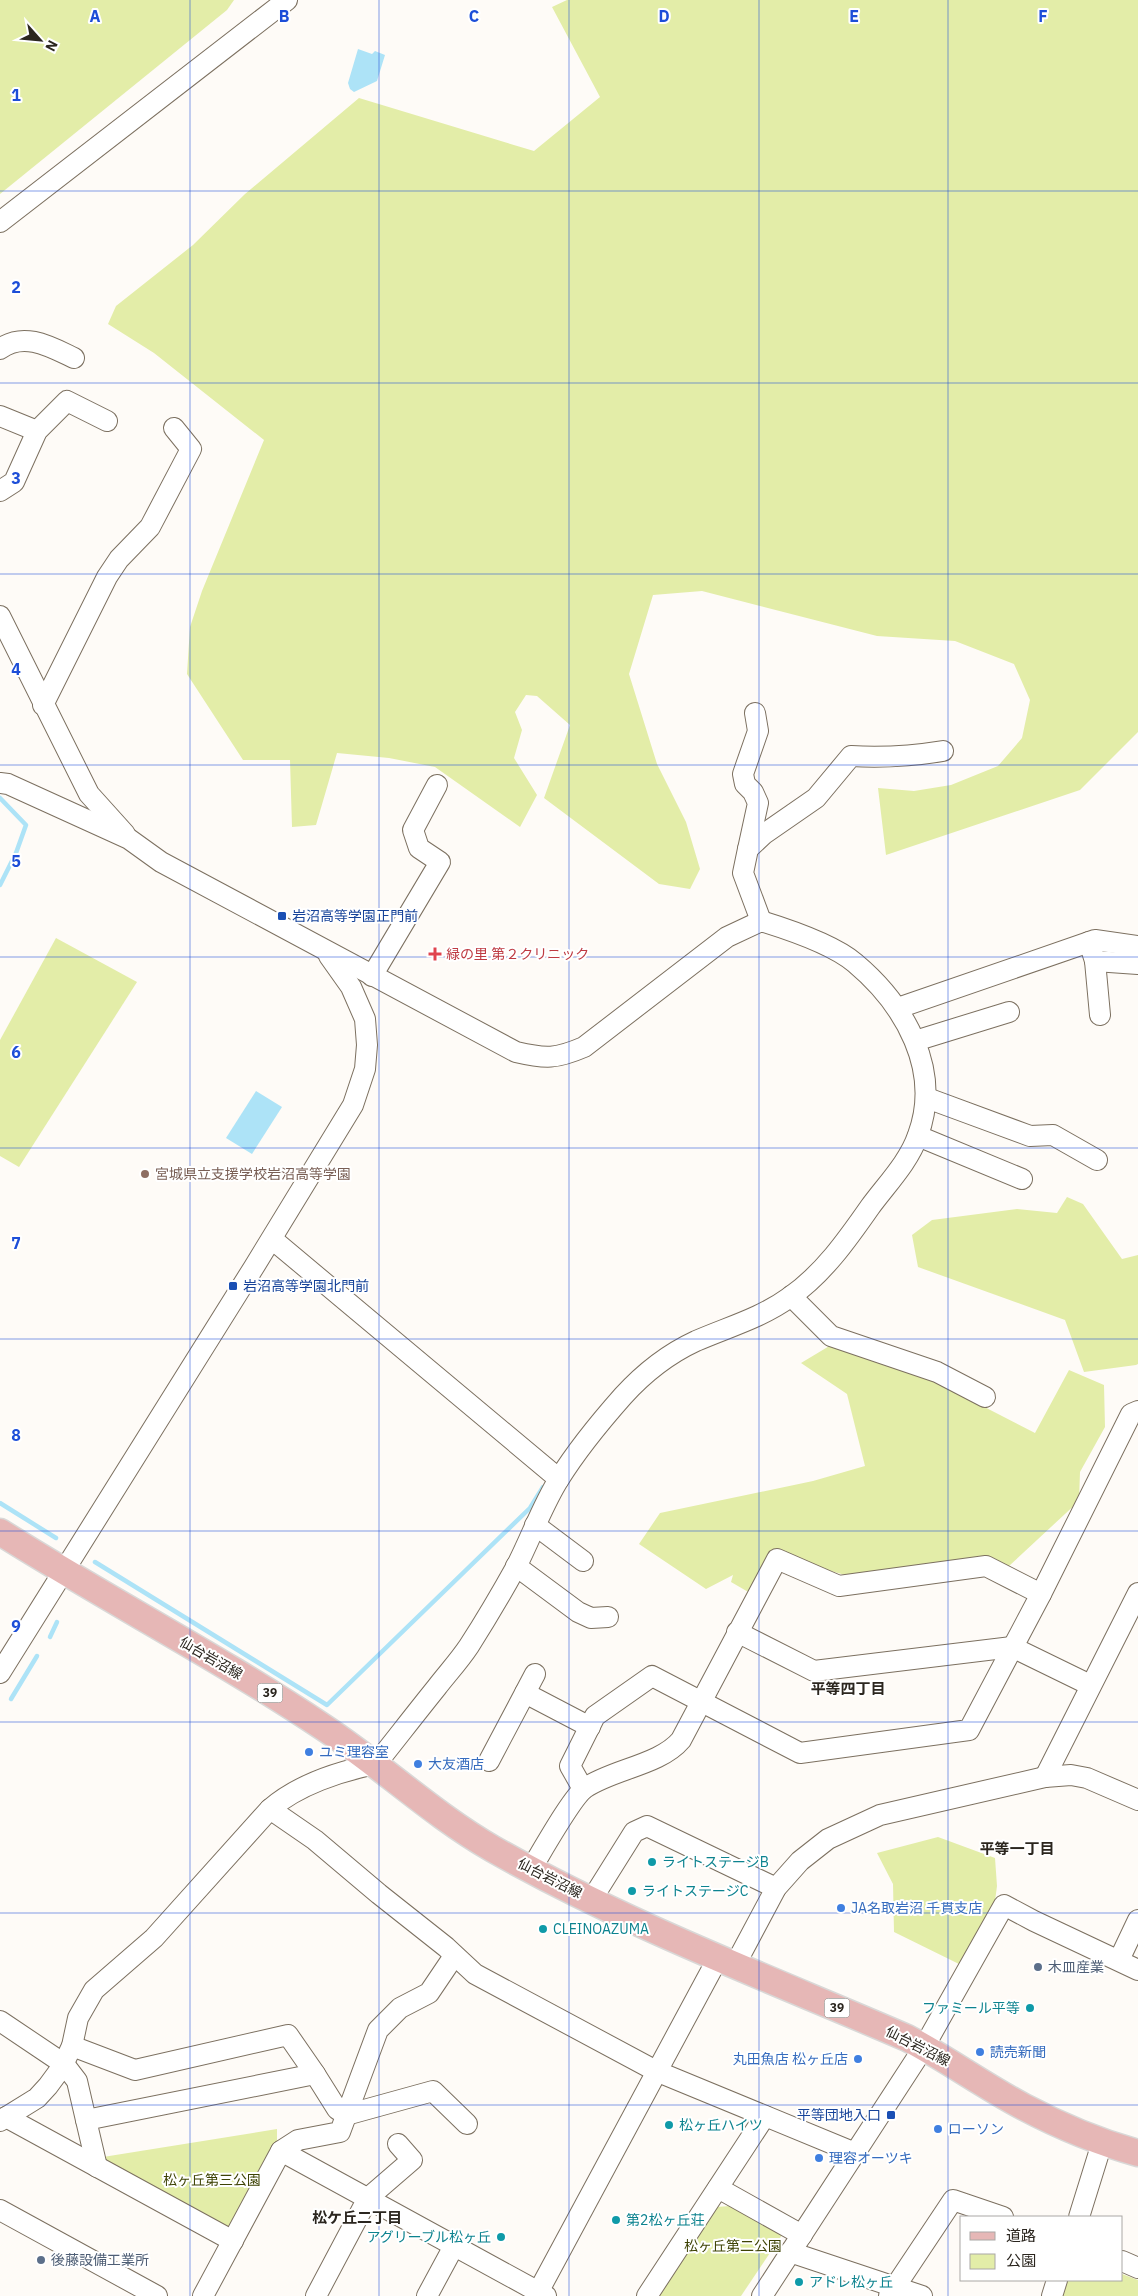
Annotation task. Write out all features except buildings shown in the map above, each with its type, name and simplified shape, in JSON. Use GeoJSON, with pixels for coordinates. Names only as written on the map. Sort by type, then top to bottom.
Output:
{"type":"FeatureCollection","features":[{"type":"Feature","properties":{"kind":"main road","name":"仙台岩沼線"},"geometry":{"type":"LineString","coordinates":[[0,1532],[254,1683],[324,1727],[376,1764],[453,1824],[531,1869],[726,1961],[924,2047],[1023,2107],[1102,2143],[1138,2153]]}},
{"type":"Feature","properties":{"kind":"street"},"geometry":{"type":"LineString","coordinates":[[0,222],[287,0]]}},
{"type":"Feature","properties":{"kind":"street"},"geometry":{"type":"LineString","coordinates":[[0,349],[25,340],[42,343],[74,358]]}},
{"type":"Feature","properties":{"kind":"street"},"geometry":{"type":"LineString","coordinates":[[0,491],[14,482],[38,431],[67,401],[107,421]]}},
{"type":"Feature","properties":{"kind":"street"},"geometry":{"type":"LineString","coordinates":[[0,416],[38,431]]}},
{"type":"Feature","properties":{"kind":"street"},"geometry":{"type":"LineString","coordinates":[[43,705],[107,577],[119,558],[150,527],[191,449],[174,428]]}},
{"type":"Feature","properties":{"kind":"street"},"geometry":{"type":"LineString","coordinates":[[0,616],[89,794],[129,839]]}},
{"type":"Feature","properties":{"kind":"street"},"geometry":{"type":"LineString","coordinates":[[755,713],[758,731],[743,774],[745,784],[753,792],[758,803],[743,873],[761,921]]}},
{"type":"Feature","properties":{"kind":"street"},"geometry":{"type":"LineString","coordinates":[[748,850],[764,834],[816,798],[851,756],[878,758],[943,751]]}},
{"type":"Feature","properties":{"kind":"street"},"geometry":{"type":"LineString","coordinates":[[0,783],[8,784],[129,839],[161,862],[311,944],[516,1052],[540,1058],[563,1056],[584,1047],[727,937],[761,921],[812,940],[854,962],[898,1008],[915,1041],[924,1071],[927,1098],[918,1136],[902,1164],[842,1246],[813,1278],[764,1314],[694,1342],[656,1365],[625,1394],[606,1416],[559,1479],[516,1566],[467,1648],[376,1764],[353,1769],[285,1796],[270,1809],[154,1938],[94,1990],[78,2018],[68,2055],[48,2086],[37,2098],[3,2119]]}},
{"type":"Feature","properties":{"kind":"street"},"geometry":{"type":"LineString","coordinates":[[372,976],[440,862],[419,848],[413,830],[437,786]]}},
{"type":"Feature","properties":{"kind":"street"},"geometry":{"type":"LineString","coordinates":[[1100,1015],[1092,952],[1095,940],[1138,946]]}},
{"type":"Feature","properties":{"kind":"street"},"geometry":{"type":"LineString","coordinates":[[0,1673],[272,1239],[353,1105],[365,1069],[367,1045],[365,1019],[352,987],[329,956],[311,944]]}},
{"type":"Feature","properties":{"kind":"street"},"geometry":{"type":"LineString","coordinates":[[898,1008],[1092,952],[1138,964]]}},
{"type":"Feature","properties":{"kind":"street"},"geometry":{"type":"LineString","coordinates":[[915,1041],[1009,1012]]}},
{"type":"Feature","properties":{"kind":"street"},"geometry":{"type":"LineString","coordinates":[[927,1098],[1030,1136],[1053,1135],[1097,1160]]}},
{"type":"Feature","properties":{"kind":"street"},"geometry":{"type":"LineString","coordinates":[[918,1136],[1022,1179]]}},
{"type":"Feature","properties":{"kind":"street"},"geometry":{"type":"LineString","coordinates":[[272,1239],[559,1479]]}},
{"type":"Feature","properties":{"kind":"street"},"geometry":{"type":"LineString","coordinates":[[791,1296],[832,1336],[936,1372],[985,1397]]}},
{"type":"Feature","properties":{"kind":"street"},"geometry":{"type":"LineString","coordinates":[[583,1789],[570,1766],[595,1716],[652,1676],[800,1754],[969,1730],[1041,1594],[1131,1414],[1138,1411]]}},
{"type":"Feature","properties":{"kind":"street"},"geometry":{"type":"LineString","coordinates":[[535,1526],[583,1561]]}},
{"type":"Feature","properties":{"kind":"street"},"geometry":{"type":"LineString","coordinates":[[531,1869],[583,1789],[615,1773],[673,1750],[681,1740],[777,1559],[839,1586],[986,1566],[1041,1594]]}},
{"type":"Feature","properties":{"kind":"street"},"geometry":{"type":"LineString","coordinates":[[516,1566],[578,1612],[591,1618],[608,1617]]}},
{"type":"Feature","properties":{"kind":"street"},"geometry":{"type":"LineString","coordinates":[[1045,1777],[1138,1593]]}},
{"type":"Feature","properties":{"kind":"street"},"geometry":{"type":"LineString","coordinates":[[737,1632],[814,1671],[1012,1647],[1090,1685]]}},
{"type":"Feature","properties":{"kind":"street"},"geometry":{"type":"LineString","coordinates":[[489,1761],[534,1674]]}},
{"type":"Feature","properties":{"kind":"street"},"geometry":{"type":"LineString","coordinates":[[525,1693],[590,1727]]}},
{"type":"Feature","properties":{"kind":"street"},"geometry":{"type":"LineString","coordinates":[[1065,1738],[1062,1752],[1066,1763],[1087,1778]]}},
{"type":"Feature","properties":{"kind":"street"},"geometry":{"type":"LineString","coordinates":[[281,2151],[540,2295],[656,2071],[726,1961],[776,1888],[800,1861],[828,1838],[880,1815],[1045,1777],[1070,1775],[1087,1778],[1136,1794]]}},
{"type":"Feature","properties":{"kind":"street"},"geometry":{"type":"LineString","coordinates":[[270,1809],[315,1840],[475,1974],[656,2071],[855,2153]]}},
{"type":"Feature","properties":{"kind":"street"},"geometry":{"type":"LineString","coordinates":[[592,1899],[634,1832],[647,1826],[776,1888]]}},
{"type":"Feature","properties":{"kind":"street"},"geometry":{"type":"LineString","coordinates":[[762,2296],[924,2047],[1004,1905],[1138,1970]]}},
{"type":"Feature","properties":{"kind":"street"},"geometry":{"type":"LineString","coordinates":[[1119,1960],[1138,1920]]}},
{"type":"Feature","properties":{"kind":"street"},"geometry":{"type":"LineString","coordinates":[[203,2296],[281,2151],[298,2140],[340,2132],[378,2030],[400,2008],[429,1993],[454,1956]]}},
{"type":"Feature","properties":{"kind":"street"},"geometry":{"type":"LineString","coordinates":[[0,2021],[68,2055],[135,2070],[288,2035],[337,2109],[346,2115],[433,2091],[467,2124]]}},
{"type":"Feature","properties":{"kind":"street"},"geometry":{"type":"LineString","coordinates":[[68,2055],[77,2081],[97,2166]]}},
{"type":"Feature","properties":{"kind":"street"},"geometry":{"type":"LineString","coordinates":[[86,2120],[315,2074]]}},
{"type":"Feature","properties":{"kind":"street"},"geometry":{"type":"LineString","coordinates":[[647,2296],[765,2116]]}},
{"type":"Feature","properties":{"kind":"street"},"geometry":{"type":"LineString","coordinates":[[3,2119],[97,2166],[233,2241]]}},
{"type":"Feature","properties":{"kind":"street"},"geometry":{"type":"LineString","coordinates":[[1079,2216],[1102,2143]]}},
{"type":"Feature","properties":{"kind":"street"},"geometry":{"type":"LineString","coordinates":[[316,2296],[368,2198],[412,2160],[398,2144]]}},
{"type":"Feature","properties":{"kind":"street"},"geometry":{"type":"LineString","coordinates":[[718,2188],[802,2235]]}},
{"type":"Feature","properties":{"kind":"street"},"geometry":{"type":"LineString","coordinates":[[892,2291],[953,2200],[1000,2216]]}},
{"type":"Feature","properties":{"kind":"street"},"geometry":{"type":"LineString","coordinates":[[0,2210],[158,2296]]}},
{"type":"Feature","properties":{"kind":"street"},"geometry":{"type":"LineString","coordinates":[[427,2296],[454,2246]]}},
{"type":"Feature","properties":{"kind":"street"},"geometry":{"type":"LineString","coordinates":[[790,2252],[892,2291],[922,2296]]}},
{"type":"Feature","properties":{"kind":"street"},"geometry":{"type":"LineString","coordinates":[[1123,2261],[1138,2268]]}},
{"type":"Feature","properties":{"kind":"street"},"geometry":{"type":"LineString","coordinates":[[1052,2296],[1057,2281]]}},
{"type":"Feature","properties":{"kind":"green space"},"geometry":{"type":"Polygon","coordinates":[[[0,0],[234,0],[227,10],[0,194],[0,0]]]}},
{"type":"Feature","properties":{"kind":"green space"},"geometry":{"type":"Polygon","coordinates":[[[567,0],[1138,0],[1138,732],[1080,790],[886,855],[878,788],[914,791],[951,785],[998,766],[1022,738],[1030,700],[1014,664],[955,641],[877,636],[702,591],[653,595],[629,674],[657,764],[686,822],[700,869],[690,889],[659,884],[544,798],[570,725],[537,696],[526,695],[515,712],[522,730],[514,758],[537,795],[520,827],[435,767],[389,758],[337,753],[316,825],[292,827],[290,760],[243,760],[187,674],[190,627],[202,591],[264,440],[154,353],[108,324],[116,306],[193,245],[245,194],[359,98],[534,151],[600,97],[552,7],[567,0]]]}},
{"type":"Feature","properties":{"kind":"green space"},"geometry":{"type":"Polygon","coordinates":[[[56,938],[137,982],[19,1167],[0,1156],[0,1040],[56,938]]]}},
{"type":"Feature","properties":{"kind":"green space"},"geometry":{"type":"Polygon","coordinates":[[[1067,1197],[1083,1204],[1122,1259],[1138,1255],[1138,1364],[1136,1365],[1084,1372],[1065,1320],[918,1267],[912,1235],[932,1220],[1017,1209],[1057,1213],[1067,1197]]]}},
{"type":"Feature","properties":{"kind":"green space"},"geometry":{"type":"Polygon","coordinates":[[[831,1345],[930,1379],[1035,1433],[1069,1370],[1104,1385],[1105,1427],[1080,1472],[1079,1501],[1009,1566],[961,1559],[855,1578],[773,1554],[750,1593],[731,1582],[733,1575],[706,1589],[639,1544],[660,1513],[813,1481],[865,1466],[847,1394],[801,1363],[831,1345]]]}},
{"type":"Feature","properties":{"kind":"green space"},"geometry":{"type":"Polygon","coordinates":[[[938,1837],[995,1858],[997,1886],[995,1901],[961,1965],[894,1932],[893,1884],[877,1853],[938,1837]]]}},
{"type":"Feature","properties":{"kind":"green space","name":"松ヶ丘第三公園"},"geometry":{"type":"Polygon","coordinates":[[[277,2129],[277,2145],[232,2228],[225,2232],[104,2167],[103,2157],[277,2129]]]}},
{"type":"Feature","properties":{"kind":"green space","name":"松ヶ丘第二公園"},"geometry":{"type":"Polygon","coordinates":[[[730,2206],[782,2235],[741,2296],[658,2296],[716,2207],[730,2206]]]}},
{"type":"Feature","properties":{"kind":"green space"},"geometry":{"type":"Polygon","coordinates":[[[1123,2274],[1138,2280],[1138,2296],[1058,2296],[1062,2281],[1123,2281],[1123,2274]]]}},
{"type":"Feature","properties":{"kind":"water"},"geometry":{"type":"Polygon","coordinates":[[[358,49],[372,54],[375,51],[385,55],[377,81],[354,92],[350,89],[348,83],[358,49]]]}},
{"type":"Feature","properties":{"kind":"water"},"geometry":{"type":"Polygon","coordinates":[[[256,1091],[282,1107],[252,1154],[226,1138],[256,1091]]]}},
{"type":"Feature","properties":{"kind":"waterway"},"geometry":{"type":"LineString","coordinates":[[0,798],[26,825],[16,853],[0,885]]}},
{"type":"Feature","properties":{"kind":"waterway"},"geometry":{"type":"LineString","coordinates":[[95,1562],[327,1705],[530,1508],[543,1487]]}},
{"type":"Feature","properties":{"kind":"waterway"},"geometry":{"type":"LineString","coordinates":[[0,1503],[56,1538]]}},
{"type":"Feature","properties":{"kind":"waterway"},"geometry":{"type":"LineString","coordinates":[[50,1637],[57,1622]]}},
{"type":"Feature","properties":{"kind":"waterway"},"geometry":{"type":"LineString","coordinates":[[11,1699],[37,1656]]}},
{"type":"Feature","properties":{"kind":"place","name":"岩沼高等学園正門前"},"geometry":{"type":"Point","coordinates":[282,916]}},
{"type":"Feature","properties":{"kind":"place","name":"緑の里 第２クリニック"},"geometry":{"type":"Point","coordinates":[435,954]}},
{"type":"Feature","properties":{"kind":"place","name":"宮城県立支援学校岩沼高等学園"},"geometry":{"type":"Point","coordinates":[145,1174]}},
{"type":"Feature","properties":{"kind":"place","name":"岩沼高等学園北門前"},"geometry":{"type":"Point","coordinates":[233,1286]}},
{"type":"Feature","properties":{"kind":"place","name":"ユミ理容室"},"geometry":{"type":"Point","coordinates":[309,1752]}},
{"type":"Feature","properties":{"kind":"place","name":"大友酒店"},"geometry":{"type":"Point","coordinates":[418,1764]}},
{"type":"Feature","properties":{"kind":"place","name":"ライトステージB"},"geometry":{"type":"Point","coordinates":[652,1862]}},
{"type":"Feature","properties":{"kind":"place","name":"ライトステージC"},"geometry":{"type":"Point","coordinates":[632,1891]}},
{"type":"Feature","properties":{"kind":"place","name":"JA名取岩沼 千貫支店"},"geometry":{"type":"Point","coordinates":[841,1908]}},
{"type":"Feature","properties":{"kind":"place","name":"CLEINOAZUMA"},"geometry":{"type":"Point","coordinates":[543,1929]}},
{"type":"Feature","properties":{"kind":"place","name":"木皿産業"},"geometry":{"type":"Point","coordinates":[1038,1967]}},
{"type":"Feature","properties":{"kind":"place","name":"ファミール平等"},"geometry":{"type":"Point","coordinates":[1030,2008]}},
{"type":"Feature","properties":{"kind":"place","name":"読売新聞"},"geometry":{"type":"Point","coordinates":[980,2052]}},
{"type":"Feature","properties":{"kind":"place","name":"丸田魚店 松ヶ丘店"},"geometry":{"type":"Point","coordinates":[858,2059]}},
{"type":"Feature","properties":{"kind":"place","name":"平等団地入口"},"geometry":{"type":"Point","coordinates":[891,2115]}},
{"type":"Feature","properties":{"kind":"place","name":"松ヶ丘ハイツ"},"geometry":{"type":"Point","coordinates":[669,2125]}},
{"type":"Feature","properties":{"kind":"place","name":"ローソン"},"geometry":{"type":"Point","coordinates":[938,2129]}},
{"type":"Feature","properties":{"kind":"place","name":"理容オーツキ"},"geometry":{"type":"Point","coordinates":[819,2158]}},
{"type":"Feature","properties":{"kind":"place","name":"第2松ヶ丘荘"},"geometry":{"type":"Point","coordinates":[616,2220]}},
{"type":"Feature","properties":{"kind":"place","name":"アグリーブル松ヶ丘"},"geometry":{"type":"Point","coordinates":[501,2237]}},
{"type":"Feature","properties":{"kind":"place","name":"後藤設備工業所"},"geometry":{"type":"Point","coordinates":[41,2260]}},
{"type":"Feature","properties":{"kind":"place","name":"アドレ松ヶ丘"},"geometry":{"type":"Point","coordinates":[799,2282]}},
{"type":"Feature","properties":{"kind":"district","name":"平等四丁目"},"geometry":{"type":"Point","coordinates":[848,1689]}},
{"type":"Feature","properties":{"kind":"district","name":"平等一丁目"},"geometry":{"type":"Point","coordinates":[1017,1849]}},
{"type":"Feature","properties":{"kind":"district","name":"松ケ丘二丁目"},"geometry":{"type":"Point","coordinates":[357,2218]}}]}
